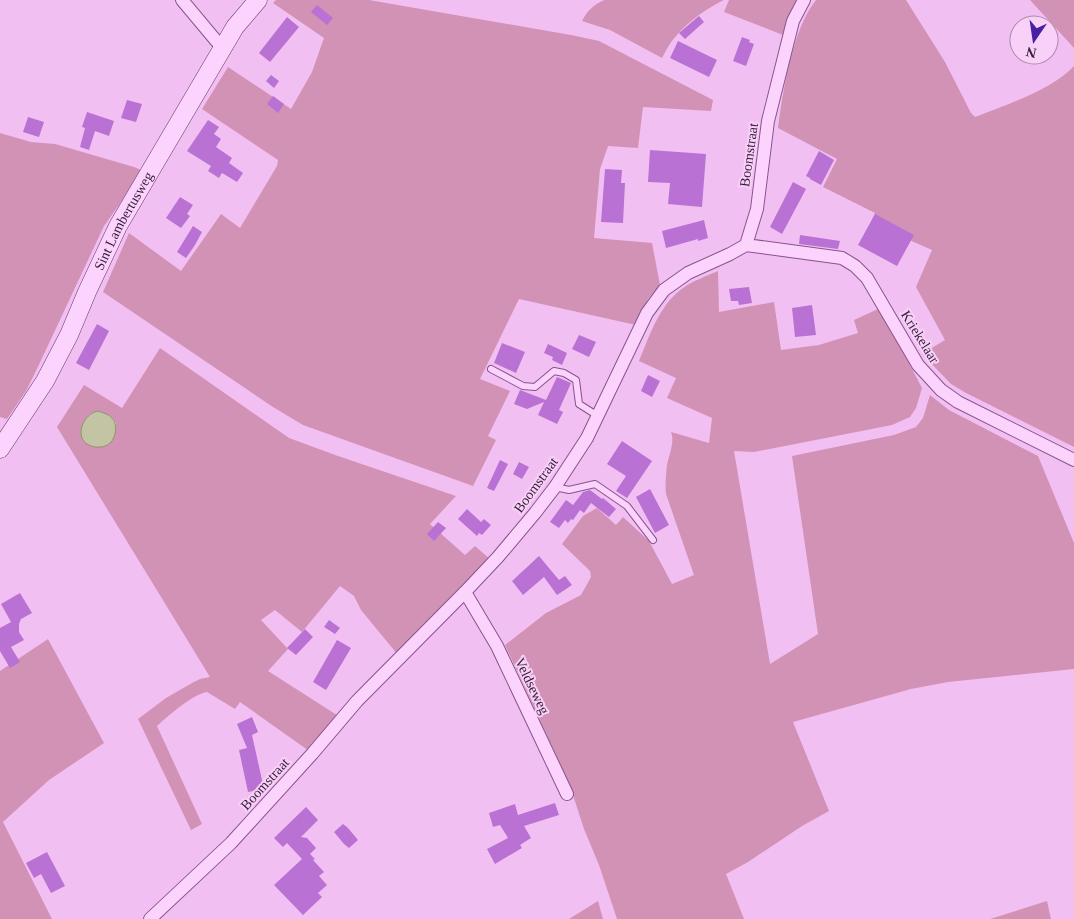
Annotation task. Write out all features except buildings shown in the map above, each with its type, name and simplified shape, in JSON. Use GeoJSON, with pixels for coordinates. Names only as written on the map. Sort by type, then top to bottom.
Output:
{"type":"FeatureCollection","features":[{"type":"Feature","properties":{"kind":"street"},"geometry":{"type":"LineString","coordinates":[[182,0],[223,48]]}},
{"type":"Feature","properties":{"kind":"street","name":"Sint Lambertusweg"},"geometry":{"type":"LineString","coordinates":[[0,449],[45,382],[69,335],[118,226],[235,27],[258,0]]}},
{"type":"Feature","properties":{"kind":"street","name":"Boomstraat"},"geometry":{"type":"LineString","coordinates":[[150,919],[231,843],[312,754],[357,701],[465,592],[529,521],[555,487],[587,438],[647,313],[664,290],[688,273],[746,245],[756,209],[768,121],[794,21],[804,0]]}},
{"type":"Feature","properties":{"kind":"street","name":"Kriekelaar"},"geometry":{"type":"LineString","coordinates":[[746,245],[842,258],[867,278],[918,365],[940,390],[958,402],[1074,460]]}},
{"type":"Feature","properties":{"kind":"street","name":"Veldseweg"},"geometry":{"type":"LineString","coordinates":[[465,592],[496,646],[568,794]]}},
{"type":"Feature","properties":{"kind":"lane"},"geometry":{"type":"LineString","coordinates":[[491,369],[523,386],[535,387],[554,371],[564,373],[576,380],[579,404],[598,416]]}},
{"type":"Feature","properties":{"kind":"lane"},"geometry":{"type":"LineString","coordinates":[[555,487],[569,490],[595,484],[627,506],[652,540]]}},
{"type":"Feature","properties":{"kind":"shaded area"},"geometry":{"type":"Polygon","coordinates":[[[276,0],[369,0],[599,41],[713,100],[711,111],[643,107],[638,148],[608,146],[600,169],[594,238],[652,243],[660,285],[648,299],[636,325],[519,299],[480,379],[510,391],[488,436],[496,440],[473,486],[303,425],[273,407],[103,292],[129,233],[181,271],[221,214],[240,228],[277,166],[278,160],[202,109],[228,67],[291,109],[312,72],[324,38],[273,3],[276,0]]]}},
{"type":"Feature","properties":{"kind":"shaded area"},"geometry":{"type":"Polygon","coordinates":[[[604,0],[724,0],[705,11],[687,25],[673,40],[662,58],[610,30],[582,21],[591,9],[604,0]]]}},
{"type":"Feature","properties":{"kind":"shaded area"},"geometry":{"type":"Polygon","coordinates":[[[729,0],[798,0],[783,35],[724,12],[729,0]]]}},
{"type":"Feature","properties":{"kind":"shaded area"},"geometry":{"type":"Polygon","coordinates":[[[816,0],[906,0],[945,62],[971,113],[975,117],[1041,90],[1065,75],[1074,66],[1074,447],[951,384],[922,354],[945,340],[916,287],[932,250],[871,223],[875,213],[823,187],[837,159],[778,128],[786,79],[795,44],[801,27],[816,0]]]}},
{"type":"Feature","properties":{"kind":"shaded area"},"geometry":{"type":"Polygon","coordinates":[[[1030,0],[1074,0],[1074,48],[1059,32],[1059,15],[1044,15],[1030,0]]]}},
{"type":"Feature","properties":{"kind":"shaded area"},"geometry":{"type":"Polygon","coordinates":[[[0,133],[31,142],[55,144],[141,170],[104,226],[26,391],[7,419],[0,417],[0,133]]]}},
{"type":"Feature","properties":{"kind":"shaded area"},"geometry":{"type":"Polygon","coordinates":[[[718,271],[719,312],[774,302],[781,350],[819,345],[858,333],[854,320],[878,309],[889,325],[922,388],[916,408],[910,417],[892,425],[754,452],[734,451],[770,664],[818,634],[792,456],[894,435],[916,427],[923,418],[930,395],[949,410],[1038,456],[1074,543],[1074,669],[948,682],[911,689],[793,722],[829,811],[726,874],[744,919],[617,919],[570,786],[505,645],[546,613],[581,595],[591,577],[590,571],[562,544],[583,516],[597,508],[616,525],[623,517],[649,541],[672,584],[694,575],[666,494],[667,465],[672,444],[671,432],[709,443],[712,418],[667,398],[676,378],[639,361],[657,320],[669,301],[690,284],[718,271]]]}},
{"type":"Feature","properties":{"kind":"shaded area"},"geometry":{"type":"Polygon","coordinates":[[[160,348],[289,438],[456,496],[430,524],[465,555],[475,546],[491,560],[398,655],[361,610],[354,596],[340,586],[302,632],[275,610],[261,620],[288,649],[268,671],[340,717],[312,753],[240,702],[235,709],[207,692],[181,706],[157,726],[202,824],[191,830],[138,719],[166,698],[200,679],[210,677],[57,427],[84,385],[122,408],[160,348]],[[98,411],[90,414],[84,424],[82,437],[113,439],[116,423],[112,417],[98,411]]]}},
{"type":"Feature","properties":{"kind":"shaded area"},"geometry":{"type":"Polygon","coordinates":[[[98,411],[111,417],[116,427],[112,441],[103,447],[87,444],[81,434],[84,421],[94,412],[98,411]]]}},
{"type":"Feature","properties":{"kind":"shaded area"},"geometry":{"type":"Polygon","coordinates":[[[48,639],[104,743],[49,780],[3,822],[52,919],[0,919],[0,671],[48,639]]]}},
{"type":"Feature","properties":{"kind":"shaded area"},"geometry":{"type":"Polygon","coordinates":[[[598,901],[603,919],[569,919],[598,901]]]}},
{"type":"Feature","properties":{"kind":"shaded area"},"geometry":{"type":"Polygon","coordinates":[[[1047,901],[1051,919],[990,919],[1047,901]]]}}]}
